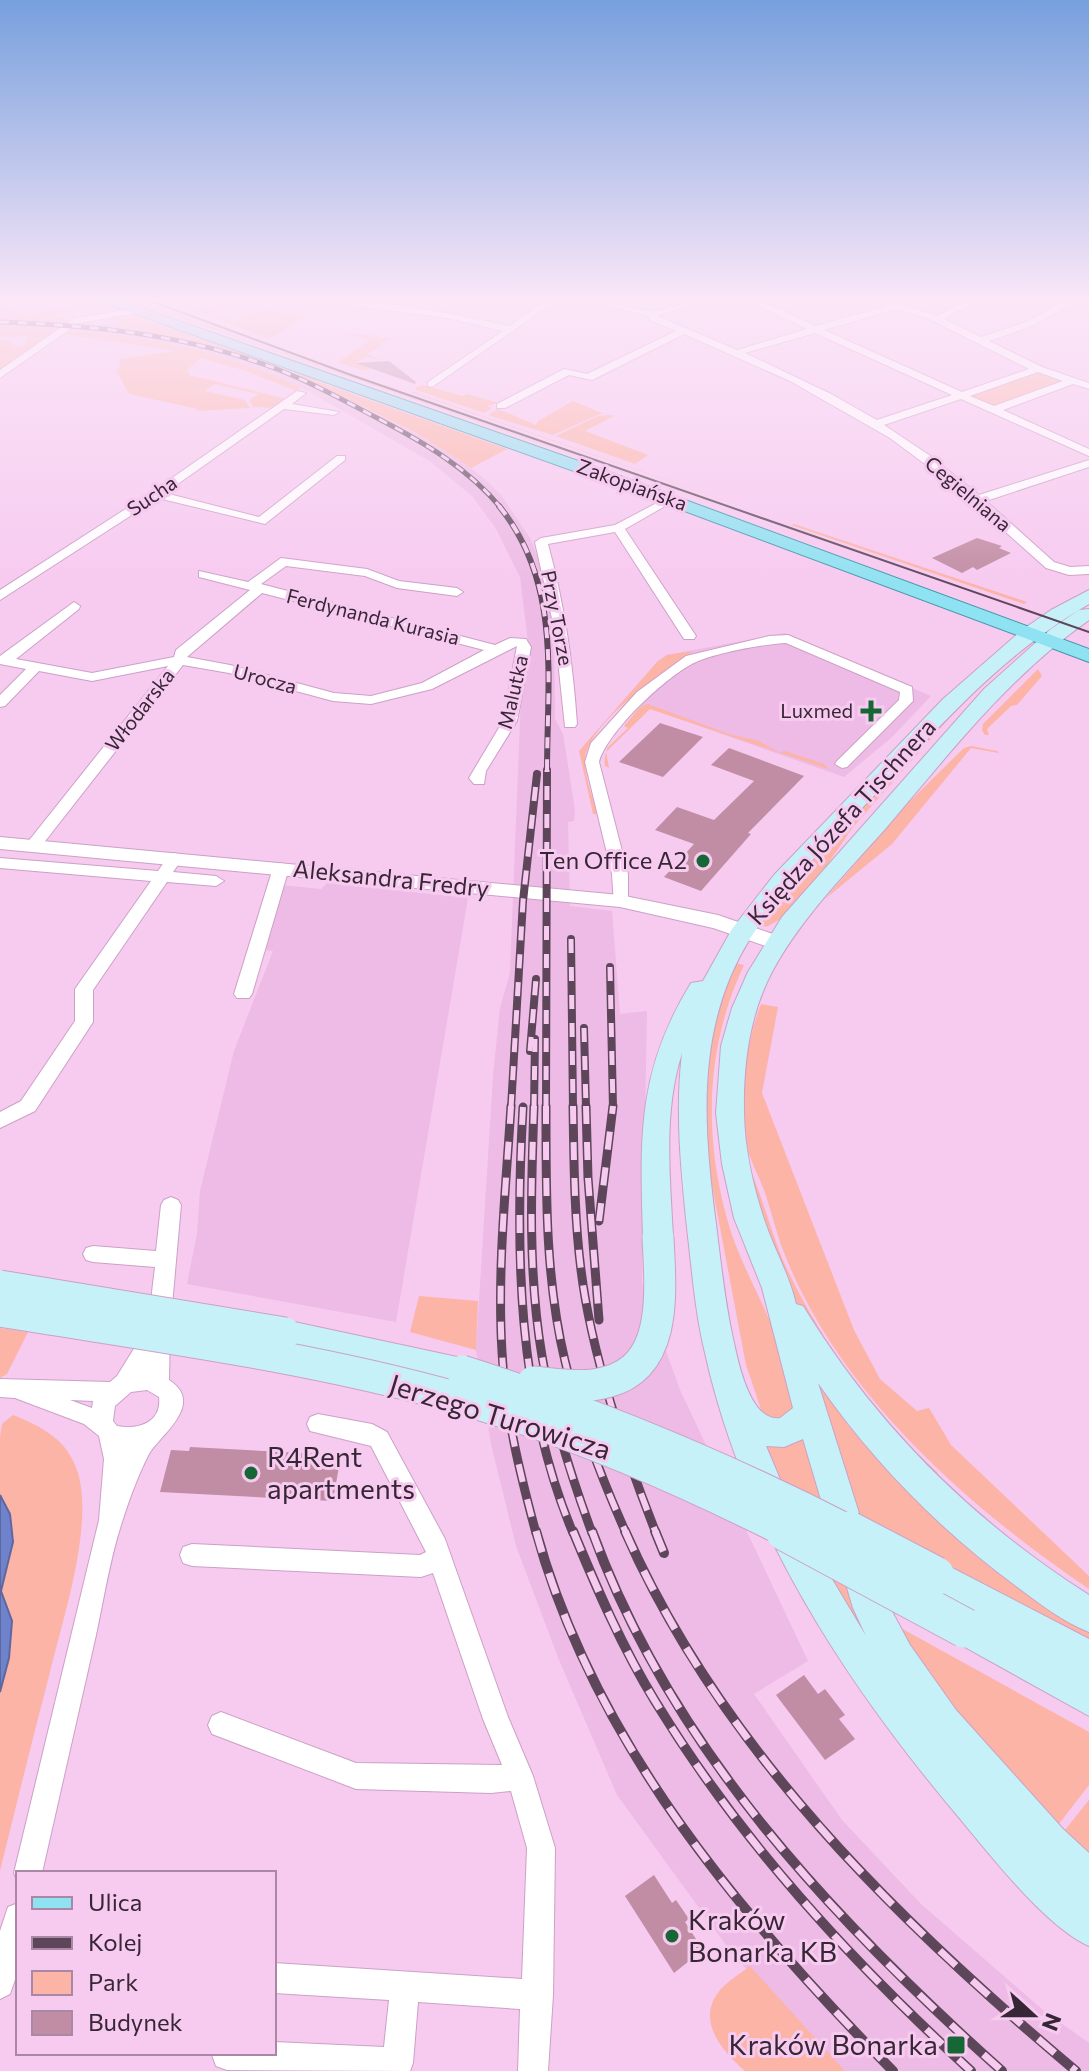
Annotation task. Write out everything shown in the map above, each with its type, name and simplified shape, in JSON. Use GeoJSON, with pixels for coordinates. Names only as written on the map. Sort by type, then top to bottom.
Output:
{"type":"FeatureCollection","features":[{"type":"Feature","properties":{"kind":"main road","name":"Zakopiańska"},"geometry":{"type":"LineString","coordinates":[[380,395],[1042,633]]}},
{"type":"Feature","properties":{"kind":"main road","name":"Zakopiańska"},"geometry":{"type":"LineString","coordinates":[[380,395],[1042,633]]}},
{"type":"Feature","properties":{"kind":"main road"},"geometry":{"type":"LineString","coordinates":[[1042,633],[1089,596]]}},
{"type":"Feature","properties":{"kind":"main road"},"geometry":{"type":"LineString","coordinates":[[1042,633],[1089,612]]}},
{"type":"Feature","properties":{"kind":"main road"},"geometry":{"type":"LineString","coordinates":[[1042,633],[1089,643]]}},
{"type":"Feature","properties":{"kind":"main road"},"geometry":{"type":"LineString","coordinates":[[1042,633],[1089,656]]}},
{"type":"Feature","properties":{"kind":"main road","name":"Księdza Józefa Tischnera"},"geometry":{"type":"LineString","coordinates":[[1042,633],[961,692],[798,863],[743,930],[708,998],[695,1058],[692,1115],[706,1263],[721,1355],[756,1463],[801,1563],[860,1662],[912,1733],[1026,1865],[1089,1925]]}},
{"type":"Feature","properties":{"kind":"main road","name":"Księdza Józefa Tischnera"},"geometry":{"type":"LineString","coordinates":[[1042,633],[831,873],[777,943],[760,972],[742,1017],[734,1046],[730,1090],[732,1138],[742,1190],[777,1288],[790,1345],[871,1608],[897,1658],[943,1723],[1049,1843],[1089,1880]]}},
{"type":"Feature","properties":{"kind":"main road"},"geometry":{"type":"LineString","coordinates":[[462,1371],[550,1385],[591,1386],[624,1377],[640,1365],[653,1348],[661,1297],[656,1165],[659,1098],[664,1068],[680,1027],[702,986],[724,963]]}},
{"type":"Feature","properties":{"kind":"main road","name":"Jerzego Turowicza"},"geometry":{"type":"LineString","coordinates":[[0,1286],[285,1333],[462,1371],[575,1407],[755,1482],[1089,1659]]}},
{"type":"Feature","properties":{"kind":"main road"},"geometry":{"type":"LineString","coordinates":[[777,1288],[817,1358],[872,1430],[906,1468],[985,1541],[1041,1584],[1089,1615]]}},
{"type":"Feature","properties":{"kind":"main road","name":"Jerzego Turowicza"},"geometry":{"type":"LineString","coordinates":[[0,1311],[350,1372],[447,1395],[520,1418],[630,1458],[717,1497],[818,1548],[1089,1697]]}},
{"type":"Feature","properties":{"kind":"main road"},"geometry":{"type":"LineString","coordinates":[[731,1392],[751,1425],[764,1432],[792,1431],[811,1411]]}},
{"type":"Feature","properties":{"kind":"street","name":"Sucha"},"geometry":{"type":"LineString","coordinates":[[0,596],[156,494],[299,395]]}},
{"type":"Feature","properties":{"kind":"street"},"geometry":{"type":"LineString","coordinates":[[501,406],[523,395]]}},
{"type":"Feature","properties":{"kind":"street","name":"Cegielniana"},"geometry":{"type":"LineString","coordinates":[[821,395],[924,457],[1050,565],[1065,571],[1089,570]]}},
{"type":"Feature","properties":{"kind":"street"},"geometry":{"type":"LineString","coordinates":[[874,425],[961,395],[1089,453]]}},
{"type":"Feature","properties":{"kind":"street"},"geometry":{"type":"LineString","coordinates":[[991,411],[1036,395]]}},
{"type":"Feature","properties":{"kind":"street"},"geometry":{"type":"LineString","coordinates":[[282,406],[334,412]]}},
{"type":"Feature","properties":{"kind":"street"},"geometry":{"type":"LineString","coordinates":[[156,494],[261,521],[341,458]]}},
{"type":"Feature","properties":{"kind":"street"},"geometry":{"type":"LineString","coordinates":[[977,500],[1086,467]]}},
{"type":"Feature","properties":{"kind":"street"},"geometry":{"type":"LineString","coordinates":[[670,499],[618,528],[689,636]]}},
{"type":"Feature","properties":{"kind":"street","name":"Przy Torze"},"geometry":{"type":"LineString","coordinates":[[570,724],[567,656],[557,596],[541,542],[618,528]]}},
{"type":"Feature","properties":{"kind":"street","name":"Ferdynanda Kurasia"},"geometry":{"type":"LineString","coordinates":[[256,587],[281,562],[286,562],[367,573],[397,584],[457,592]]}},
{"type":"Feature","properties":{"kind":"street","name":"Ferdynanda Kurasia"},"geometry":{"type":"LineString","coordinates":[[203,574],[495,649]]}},
{"type":"Feature","properties":{"kind":"street","name":"Włodarska"},"geometry":{"type":"LineString","coordinates":[[33,846],[180,660],[181,653],[256,587]]}},
{"type":"Feature","properties":{"kind":"street"},"geometry":{"type":"LineString","coordinates":[[2,660],[74,606]]}},
{"type":"Feature","properties":{"kind":"street"},"geometry":{"type":"LineString","coordinates":[[620,901],[620,874],[600,803],[592,755],[602,737],[630,706],[653,684],[691,659],[769,640],[788,639],[907,690],[906,701],[842,764]]}},
{"type":"Feature","properties":{"kind":"street","name":"Urocza"},"geometry":{"type":"LineString","coordinates":[[2,660],[92,677],[180,660],[230,669],[333,697],[371,700],[427,686],[495,649],[510,642],[521,642]]}},
{"type":"Feature","properties":{"kind":"street","name":"Malutka"},"geometry":{"type":"LineString","coordinates":[[479,781],[476,778],[480,770],[510,723],[524,647],[521,642]]}},
{"type":"Feature","properties":{"kind":"street"},"geometry":{"type":"LineString","coordinates":[[0,703],[37,665]]}},
{"type":"Feature","properties":{"kind":"street","name":"Aleksandra Fredry"},"geometry":{"type":"LineString","coordinates":[[0,843],[620,901],[651,905],[743,930],[777,943]]}},
{"type":"Feature","properties":{"kind":"street"},"geometry":{"type":"LineString","coordinates":[[0,1121],[28,1106],[84,1022],[81,1005],[84,989],[175,858]]}},
{"type":"Feature","properties":{"kind":"street"},"geometry":{"type":"LineString","coordinates":[[0,863],[216,881]]}},
{"type":"Feature","properties":{"kind":"street"},"geometry":{"type":"LineString","coordinates":[[243,994],[281,868]]}},
{"type":"Feature","properties":{"kind":"street"},"geometry":{"type":"LineString","coordinates":[[158,1382],[159,1328],[171,1205]]}},
{"type":"Feature","properties":{"kind":"street"},"geometry":{"type":"LineString","coordinates":[[93,1254],[166,1260]]}},
{"type":"Feature","properties":{"kind":"street"},"geometry":{"type":"LineString","coordinates":[[110,1521],[109,1495],[115,1452],[106,1428],[104,1402],[118,1388],[159,1328]]}},
{"type":"Feature","properties":{"kind":"street"},"geometry":{"type":"LineString","coordinates":[[11,1389],[118,1388],[142,1379],[158,1382],[169,1392],[171,1411],[159,1429],[148,1436],[138,1450],[110,1521],[28,1871]]}},
{"type":"Feature","properties":{"kind":"street"},"geometry":{"type":"LineString","coordinates":[[11,1389],[90,1415],[124,1439],[148,1436]]}},
{"type":"Feature","properties":{"kind":"street"},"geometry":{"type":"LineString","coordinates":[[318,1424],[372,1434],[379,1439],[433,1539],[496,1719],[520,1776],[541,1848],[533,2071]]}},
{"type":"Feature","properties":{"kind":"street"},"geometry":{"type":"LineString","coordinates":[[192,1555],[421,1566],[440,1558]]}},
{"type":"Feature","properties":{"kind":"street"},"geometry":{"type":"LineString","coordinates":[[221,1725],[356,1776],[491,1780],[520,1776]]}},
{"type":"Feature","properties":{"kind":"street"},"geometry":{"type":"LineString","coordinates":[[0,1984],[16,1924]]}},
{"type":"Feature","properties":{"kind":"street"},"geometry":{"type":"LineString","coordinates":[[276,1978],[538,1995]]}},
{"type":"Feature","properties":{"kind":"street"},"geometry":{"type":"LineString","coordinates":[[227,2055],[398,2063],[405,1986]]}},
{"type":"Feature","properties":{"kind":"shaded area"},"geometry":{"type":"Polygon","coordinates":[[[315,395],[338,395],[416,434],[471,468],[501,495],[530,538],[543,570],[554,616],[555,719],[563,734],[575,810],[574,821],[568,822],[570,906],[612,911],[620,1014],[647,1011],[642,1284],[680,1390],[808,1661],[754,1694],[842,1820],[921,1904],[1043,2010],[1089,2043],[1089,2071],[832,2071],[726,1945],[617,1795],[559,1660],[516,1546],[491,1444],[476,1350],[493,1076],[500,1008],[510,973],[521,696],[529,650],[520,577],[496,529],[473,497],[431,462],[315,395]]]}},
{"type":"Feature","properties":{"kind":"shaded area"},"geometry":{"type":"Polygon","coordinates":[[[785,633],[931,696],[891,738],[844,777],[625,700],[657,662],[667,655],[785,633]]]}},
{"type":"Feature","properties":{"kind":"shaded area"},"geometry":{"type":"Polygon","coordinates":[[[327,883],[468,898],[396,1322],[187,1284],[197,1234],[200,1191],[234,1051],[273,951],[261,949],[281,885],[321,889],[327,883]]]}},
{"type":"Feature","properties":{"kind":"green space"},"geometry":{"type":"Polygon","coordinates":[[[132,395],[221,395],[245,400],[250,408],[196,411],[198,409],[132,395]]]}},
{"type":"Feature","properties":{"kind":"green space"},"geometry":{"type":"Polygon","coordinates":[[[257,395],[286,399],[273,408],[253,407],[250,400],[257,395]]]}},
{"type":"Feature","properties":{"kind":"green space"},"geometry":{"type":"Polygon","coordinates":[[[339,395],[354,395],[507,449],[471,468],[416,433],[339,395]]]}},
{"type":"Feature","properties":{"kind":"green space"},"geometry":{"type":"Polygon","coordinates":[[[400,395],[402,395],[753,518],[400,395]]]}},
{"type":"Feature","properties":{"kind":"green space"},"geometry":{"type":"Polygon","coordinates":[[[419,395],[422,395],[762,513],[419,395]]]}},
{"type":"Feature","properties":{"kind":"green space"},"geometry":{"type":"Polygon","coordinates":[[[430,395],[469,395],[499,403],[487,406],[492,408],[484,413],[430,395]]]}},
{"type":"Feature","properties":{"kind":"green space"},"geometry":{"type":"Polygon","coordinates":[[[975,395],[1028,395],[995,407],[971,396],[975,395]]]}},
{"type":"Feature","properties":{"kind":"green space"},"geometry":{"type":"Polygon","coordinates":[[[573,401],[602,413],[553,435],[488,415],[498,409],[536,425],[573,401]]]}},
{"type":"Feature","properties":{"kind":"green space"},"geometry":{"type":"Polygon","coordinates":[[[612,415],[585,431],[648,455],[635,464],[556,436],[598,416],[612,415]]]}},
{"type":"Feature","properties":{"kind":"green space"},"geometry":{"type":"Polygon","coordinates":[[[791,525],[1027,602],[1024,604],[791,525]]]}},
{"type":"Feature","properties":{"kind":"green space"},"geometry":{"type":"Polygon","coordinates":[[[693,651],[630,699],[599,729],[585,759],[597,814],[593,814],[579,751],[657,662],[667,655],[693,651]]]}},
{"type":"Feature","properties":{"kind":"green space"},"geometry":{"type":"Polygon","coordinates":[[[1038,669],[1042,676],[1017,705],[1011,706],[987,729],[989,735],[985,735],[983,724],[1038,669]]]}},
{"type":"Feature","properties":{"kind":"green space"},"geometry":{"type":"Polygon","coordinates":[[[648,704],[729,734],[759,741],[779,752],[785,751],[824,764],[828,769],[650,709],[606,752],[628,728],[624,726],[640,707],[648,704]]]}},
{"type":"Feature","properties":{"kind":"green space"},"geometry":{"type":"Polygon","coordinates":[[[949,714],[952,715],[853,827],[825,868],[784,917],[768,926],[758,927],[793,882],[949,714]]]}},
{"type":"Feature","properties":{"kind":"green space"},"geometry":{"type":"Polygon","coordinates":[[[971,746],[999,753],[971,748],[892,844],[825,899],[903,808],[964,748],[971,746]]]}},
{"type":"Feature","properties":{"kind":"green space"},"geometry":{"type":"Polygon","coordinates":[[[734,963],[744,965],[721,1030],[715,1063],[712,1131],[722,1198],[731,1232],[774,1331],[797,1409],[780,1422],[763,1415],[746,1365],[701,1127],[710,1030],[734,963]]]}},
{"type":"Feature","properties":{"kind":"green space"},"geometry":{"type":"Polygon","coordinates":[[[761,1004],[778,1007],[762,1093],[854,1330],[880,1379],[917,1411],[929,1408],[951,1445],[1089,1576],[1089,1589],[996,1520],[908,1440],[834,1348],[805,1298],[781,1245],[744,1130],[744,1075],[761,1004]]]}},
{"type":"Feature","properties":{"kind":"green space"},"geometry":{"type":"Polygon","coordinates":[[[750,1169],[786,1267],[816,1324],[872,1403],[938,1473],[934,1477],[908,1455],[804,1319],[770,1248],[750,1169]]]}},
{"type":"Feature","properties":{"kind":"green space"},"geometry":{"type":"Polygon","coordinates":[[[419,1296],[478,1301],[476,1350],[410,1332],[419,1296]]]}},
{"type":"Feature","properties":{"kind":"green space"},"geometry":{"type":"Polygon","coordinates":[[[0,1328],[28,1332],[7,1374],[0,1378],[0,1328]]]}},
{"type":"Feature","properties":{"kind":"green space"},"geometry":{"type":"Polygon","coordinates":[[[805,1362],[1089,1631],[1089,1641],[851,1515],[805,1362]]]}},
{"type":"Feature","properties":{"kind":"green space"},"geometry":{"type":"Polygon","coordinates":[[[13,1415],[53,1436],[68,1452],[78,1473],[82,1520],[68,1602],[0,1871],[0,1692],[9,1658],[12,1621],[1,1591],[7,1568],[9,1514],[0,1495],[0,1437],[2,1424],[13,1415]]]}},
{"type":"Feature","properties":{"kind":"green space"},"geometry":{"type":"Polygon","coordinates":[[[804,1437],[878,1646],[858,1633],[760,1439],[804,1437]]]}},
{"type":"Feature","properties":{"kind":"green space"},"geometry":{"type":"Polygon","coordinates":[[[890,1622],[1089,1732],[1089,1785],[1055,1829],[987,1754],[890,1622]]]}},
{"type":"Feature","properties":{"kind":"green space"},"geometry":{"type":"Polygon","coordinates":[[[1089,1800],[1089,1867],[1061,1835],[1089,1800]]]}},
{"type":"Feature","properties":{"kind":"green space"},"geometry":{"type":"Polygon","coordinates":[[[750,1966],[845,2071],[745,2071],[728,2054],[714,2034],[710,2012],[720,1990],[750,1966]]]}},
{"type":"Feature","properties":{"kind":"water"},"geometry":{"type":"Polygon","coordinates":[[[0,1495],[10,1514],[13,1542],[1,1591],[12,1621],[9,1658],[0,1692],[0,1495]]]}},
{"type":"Feature","properties":{"kind":"building"},"geometry":{"type":"Polygon","coordinates":[[[977,538],[1002,546],[999,548],[1011,553],[977,570],[973,567],[962,573],[932,558],[977,538]]]}},
{"type":"Feature","properties":{"kind":"building"},"geometry":{"type":"Polygon","coordinates":[[[660,723],[703,737],[663,777],[619,762],[660,723]]]}},
{"type":"Feature","properties":{"kind":"building"},"geometry":{"type":"Polygon","coordinates":[[[729,748],[804,776],[748,833],[751,834],[701,891],[664,877],[694,844],[655,830],[677,807],[714,820],[754,781],[711,765],[729,748]]]}},
{"type":"Feature","properties":{"kind":"building","name":"R4Rent apartments"},"geometry":{"type":"Polygon","coordinates":[[[190,1447],[341,1455],[333,1501],[160,1492],[171,1450],[189,1451],[190,1447]]]}},
{"type":"Feature","properties":{"kind":"building"},"geometry":{"type":"Polygon","coordinates":[[[804,1675],[818,1694],[825,1689],[845,1715],[839,1719],[855,1739],[825,1760],[776,1695],[804,1675]]]}},
{"type":"Feature","properties":{"kind":"building","name":"Kraków Bonarka KB"},"geometry":{"type":"Polygon","coordinates":[[[654,1875],[672,1903],[676,1900],[689,1919],[685,1922],[703,1950],[674,1973],[625,1896],[654,1875]]]}},
{"type":"Feature","properties":{"kind":"tram line"},"geometry":{"type":"LineString","coordinates":[[407,395],[1089,632]]}},
{"type":"Feature","properties":{"kind":"railway"},"geometry":{"type":"LineString","coordinates":[[333,395],[428,447],[474,480],[501,508]]}},
{"type":"Feature","properties":{"kind":"railway"},"geometry":{"type":"LineString","coordinates":[[499,506],[519,536],[533,567],[542,599],[548,667],[547,772]]}},
{"type":"Feature","properties":{"kind":"railway"},"geometry":{"type":"LineString","coordinates":[[546,1108],[547,770]]}},
{"type":"Feature","properties":{"kind":"railway"},"geometry":{"type":"LineString","coordinates":[[511,1108],[523,901],[537,774]]}},
{"type":"Feature","properties":{"kind":"railway"},"geometry":{"type":"LineString","coordinates":[[571,939],[573,1108]]}},
{"type":"Feature","properties":{"kind":"railway"},"geometry":{"type":"LineString","coordinates":[[610,967],[613,1106]]}},
{"type":"Feature","properties":{"kind":"railway"},"geometry":{"type":"LineString","coordinates":[[530,1051],[536,979]]}},
{"type":"Feature","properties":{"kind":"railway"},"geometry":{"type":"LineString","coordinates":[[584,1028],[586,1108]]}},
{"type":"Feature","properties":{"kind":"railway"},"geometry":{"type":"LineString","coordinates":[[534,1108],[535,1039]]}},
{"type":"Feature","properties":{"kind":"railway"},"geometry":{"type":"LineString","coordinates":[[511,1106],[501,1259],[502,1352],[514,1443],[536,1533]]}},
{"type":"Feature","properties":{"kind":"railway"},"geometry":{"type":"LineString","coordinates":[[534,1106],[532,1231],[538,1325],[557,1424],[592,1533]]}},
{"type":"Feature","properties":{"kind":"railway"},"geometry":{"type":"LineString","coordinates":[[573,1106],[577,1229],[586,1302],[611,1403],[656,1533]]}},
{"type":"Feature","properties":{"kind":"railway"},"geometry":{"type":"LineString","coordinates":[[586,1106],[599,1320]]}},
{"type":"Feature","properties":{"kind":"railway"},"geometry":{"type":"LineString","coordinates":[[599,1221],[613,1106]]}},
{"type":"Feature","properties":{"kind":"railway"},"geometry":{"type":"LineString","coordinates":[[523,1107],[521,1269],[530,1377],[554,1482],[573,1533]]}},
{"type":"Feature","properties":{"kind":"railway"},"geometry":{"type":"LineString","coordinates":[[546,1108],[548,1234],[558,1330],[584,1427],[626,1533]]}},
{"type":"Feature","properties":{"kind":"railway"},"geometry":{"type":"LineString","coordinates":[[536,1531],[562,1609],[595,1683],[635,1755],[729,1889],[782,1952],[893,2071]]}},
{"type":"Feature","properties":{"kind":"railway"},"geometry":{"type":"LineString","coordinates":[[573,1531],[643,1681],[724,1803],[761,1851],[841,1942],[971,2071]]}},
{"type":"Feature","properties":{"kind":"railway"},"geometry":{"type":"LineString","coordinates":[[592,1531],[625,1610],[666,1686],[712,1757],[763,1826],[878,1953],[1002,2071]]}},
{"type":"Feature","properties":{"kind":"railway"},"geometry":{"type":"LineString","coordinates":[[655,1531],[664,1553]]}},
{"type":"Feature","properties":{"kind":"railway"},"geometry":{"type":"LineString","coordinates":[[626,1533],[665,1611],[711,1686],[762,1758],[819,1826],[943,1954],[1076,2071]]}},
{"type":"Feature","properties":{"kind":"place","name":"Luxmed"},"geometry":{"type":"Point","coordinates":[871,711]}},
{"type":"Feature","properties":{"kind":"place","name":"Ten Office A2"},"geometry":{"type":"Point","coordinates":[703,861]}},
{"type":"Feature","properties":{"kind":"place","name":"R4Rent apartments"},"geometry":{"type":"Point","coordinates":[251,1473]}},
{"type":"Feature","properties":{"kind":"place","name":"Kraków Bonarka KB"},"geometry":{"type":"Point","coordinates":[672,1936]}},
{"type":"Feature","properties":{"kind":"place","name":"Kraków Bonarka"},"geometry":{"type":"Point","coordinates":[956,2045]}}]}
